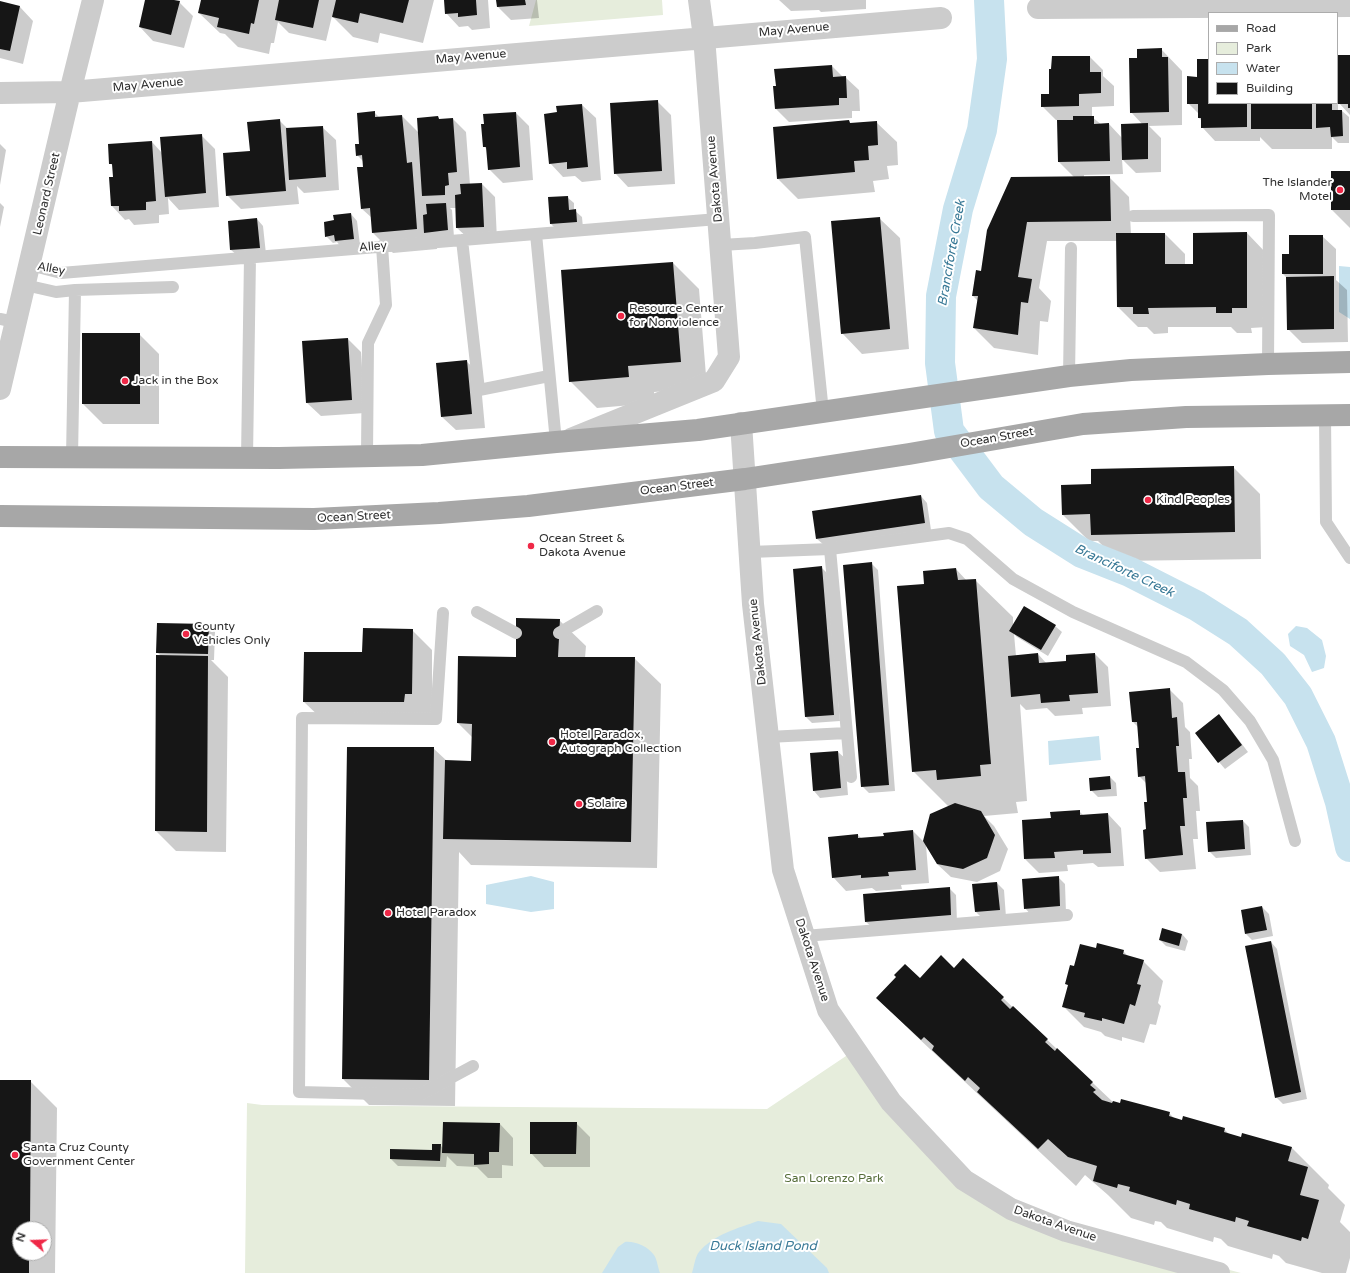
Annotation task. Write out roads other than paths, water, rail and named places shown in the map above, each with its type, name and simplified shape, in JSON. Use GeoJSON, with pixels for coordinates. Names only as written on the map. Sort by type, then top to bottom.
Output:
{"type":"FeatureCollection","features":[{"type":"Feature","properties":{"kind":"main road"},"geometry":{"type":"LineString","coordinates":[[0,456],[279,458],[422,455],[561,441],[698,430],[1070,376],[1131,370],[1350,362]]}},
{"type":"Feature","properties":{"kind":"main road","name":"Ocean Street"},"geometry":{"type":"LineString","coordinates":[[0,516],[314,519],[439,513],[528,506],[745,479],[909,454],[1082,424],[1186,417],[1350,415]]}},
{"type":"Feature","properties":{"kind":"street","name":"Leonard Street"},"geometry":{"type":"LineString","coordinates":[[0,389],[8,320],[28,275],[70,92],[93,0]]}},
{"type":"Feature","properties":{"kind":"street","name":"Dakota Avenue"},"geometry":{"type":"LineString","coordinates":[[561,441],[714,381],[729,357],[700,0]]}},
{"type":"Feature","properties":{"kind":"street"},"geometry":{"type":"LineString","coordinates":[[1038,8],[1350,6]]}},
{"type":"Feature","properties":{"kind":"street","name":"May Avenue"},"geometry":{"type":"LineString","coordinates":[[0,93],[70,92],[941,18]]}},
{"type":"Feature","properties":{"kind":"street","name":"Dakota Avenue"},"geometry":{"type":"LineString","coordinates":[[741,424],[753,604],[783,870],[828,1010],[891,1102],[964,1180],[1011,1209],[1066,1231],[1219,1273]]}},
{"type":"Feature","properties":{"kind":"lane"},"geometry":{"type":"LineString","coordinates":[[1133,216],[1269,215],[1268,364]]}},
{"type":"Feature","properties":{"kind":"lane","name":"Alley"},"geometry":{"type":"LineString","coordinates":[[28,275],[718,219]]}},
{"type":"Feature","properties":{"kind":"lane"},"geometry":{"type":"LineString","coordinates":[[536,234],[549,376],[561,441]]}},
{"type":"Feature","properties":{"kind":"lane"},"geometry":{"type":"LineString","coordinates":[[721,245],[755,243],[805,237],[823,412]]}},
{"type":"Feature","properties":{"kind":"lane"},"geometry":{"type":"LineString","coordinates":[[462,240],[479,390],[549,376]]}},
{"type":"Feature","properties":{"kind":"lane"},"geometry":{"type":"LineString","coordinates":[[367,455],[368,343],[386,305],[382,246]]}},
{"type":"Feature","properties":{"kind":"lane"},"geometry":{"type":"LineString","coordinates":[[1070,376],[1071,248]]}},
{"type":"Feature","properties":{"kind":"lane"},"geometry":{"type":"LineString","coordinates":[[247,458],[250,257]]}},
{"type":"Feature","properties":{"kind":"lane"},"geometry":{"type":"LineString","coordinates":[[28,275],[56,292],[174,287]]}},
{"type":"Feature","properties":{"kind":"lane"},"geometry":{"type":"LineString","coordinates":[[72,457],[75,290]]}},
{"type":"Feature","properties":{"kind":"lane"},"geometry":{"type":"LineString","coordinates":[[1325,415],[1326,522],[1350,558]]}},
{"type":"Feature","properties":{"kind":"lane"},"geometry":{"type":"LineString","coordinates":[[750,552],[830,549],[949,533],[967,539],[1013,579],[1073,612],[1186,662],[1223,690],[1250,721],[1273,760],[1295,842]]}},
{"type":"Feature","properties":{"kind":"lane"},"geometry":{"type":"LineString","coordinates":[[830,549],[851,777]]}},
{"type":"Feature","properties":{"kind":"lane"},"geometry":{"type":"LineString","coordinates":[[559,633],[597,611]]}},
{"type":"Feature","properties":{"kind":"lane"},"geometry":{"type":"LineString","coordinates":[[477,612],[516,633]]}},
{"type":"Feature","properties":{"kind":"lane"},"geometry":{"type":"LineString","coordinates":[[443,613],[436,719],[302,718],[300,1092],[419,1096],[473,1066]]}},
{"type":"Feature","properties":{"kind":"lane"},"geometry":{"type":"LineString","coordinates":[[768,737],[847,733]]}},
{"type":"Feature","properties":{"kind":"lane"},"geometry":{"type":"LineString","coordinates":[[804,936],[1067,915]]}},
{"type":"Feature","properties":{"kind":"water"},"geometry":{"type":"Polygon","coordinates":[[[1339,266],[1350,267],[1350,319],[1339,312],[1339,266]]]}},
{"type":"Feature","properties":{"kind":"water"},"geometry":{"type":"Polygon","coordinates":[[[1296,626],[1307,628],[1322,640],[1326,656],[1324,668],[1312,672],[1304,655],[1290,646],[1288,634],[1296,626]]]}},
{"type":"Feature","properties":{"kind":"water"},"geometry":{"type":"Polygon","coordinates":[[[1099,736],[1101,760],[1049,765],[1048,741],[1099,736]]]}},
{"type":"Feature","properties":{"kind":"water"},"geometry":{"type":"Polygon","coordinates":[[[531,876],[554,882],[554,909],[531,912],[486,904],[486,885],[531,876]]]}},
{"type":"Feature","properties":{"kind":"water","name":"Duck Island Pond"},"geometry":{"type":"Polygon","coordinates":[[[758,1221],[781,1224],[827,1268],[829,1273],[692,1273],[699,1252],[711,1241],[742,1226],[758,1221]]]}},
{"type":"Feature","properties":{"kind":"water"},"geometry":{"type":"Polygon","coordinates":[[[625,1242],[633,1242],[648,1249],[656,1259],[660,1273],[602,1273],[618,1247],[625,1242]]]}},
{"type":"Feature","properties":{"kind":"waterway","name":"Branciforte Creek"},"geometry":{"type":"LineString","coordinates":[[989,0],[992,59],[982,130],[958,209],[941,296],[940,363],[949,431],[991,487],[1033,522],[1082,553],[1130,572],[1197,606],[1238,632],[1273,664],[1298,696],[1321,742],[1340,802],[1350,847]]}},
{"type":"Feature","properties":{"kind":"place","name":"The Islander Motel"},"geometry":{"type":"Point","coordinates":[1340,190]}},
{"type":"Feature","properties":{"kind":"place","name":"Resource Center for Nonviolence"},"geometry":{"type":"Point","coordinates":[621,316]}},
{"type":"Feature","properties":{"kind":"place","name":"Jack in the Box"},"geometry":{"type":"Point","coordinates":[125,381]}},
{"type":"Feature","properties":{"kind":"place","name":"Kind Peoples"},"geometry":{"type":"Point","coordinates":[1148,500]}},
{"type":"Feature","properties":{"kind":"place","name":"Ocean Street & Dakota Avenue"},"geometry":{"type":"Point","coordinates":[531,546]}},
{"type":"Feature","properties":{"kind":"place","name":"County Vehicles Only"},"geometry":{"type":"Point","coordinates":[186,634]}},
{"type":"Feature","properties":{"kind":"place","name":"Hotel Paradox, Autograph Collection"},"geometry":{"type":"Point","coordinates":[552,742]}},
{"type":"Feature","properties":{"kind":"place","name":"Solaire"},"geometry":{"type":"Point","coordinates":[579,804]}},
{"type":"Feature","properties":{"kind":"place","name":"Hotel Paradox"},"geometry":{"type":"Point","coordinates":[388,913]}},
{"type":"Feature","properties":{"kind":"place","name":"Santa Cruz County Government Center"},"geometry":{"type":"Point","coordinates":[15,1155]}},
{"type":"Feature","properties":{"kind":"park label","name":"San Lorenzo Park"},"geometry":{"type":"Point","coordinates":[834,1179]}}]}
